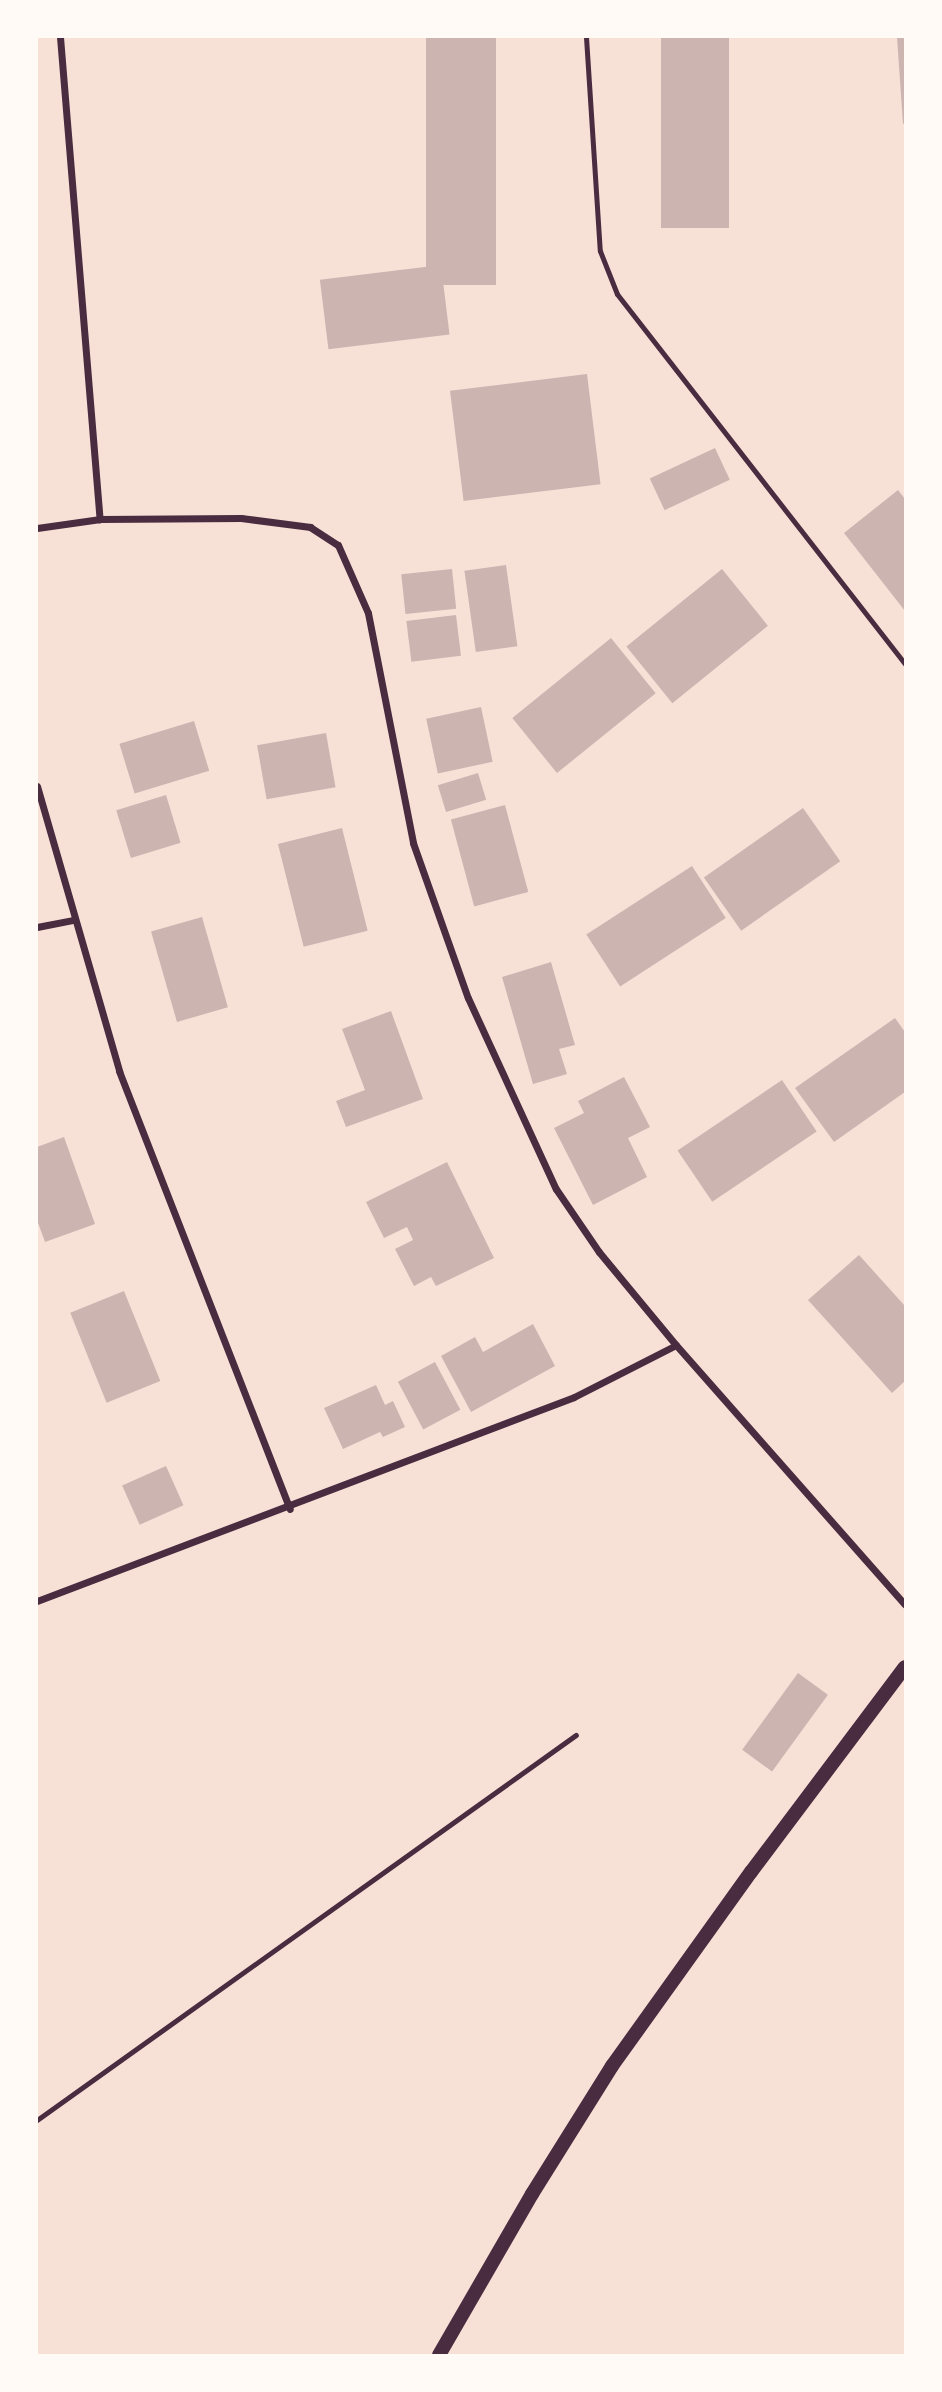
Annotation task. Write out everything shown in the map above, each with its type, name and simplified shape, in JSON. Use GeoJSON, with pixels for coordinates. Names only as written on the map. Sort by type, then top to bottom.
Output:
{"type":"FeatureCollection","features":[{"type":"Feature","properties":{"kind":"main road"},"geometry":{"type":"LineString","coordinates":[[439,2355],[531,2194],[612,2066],[767,1850],[905,1667]]}},
{"type":"Feature","properties":{"kind":"street"},"geometry":{"type":"LineString","coordinates":[[60,37],[100,519]]}},
{"type":"Feature","properties":{"kind":"street"},"geometry":{"type":"LineString","coordinates":[[37,528],[100,519],[241,518],[310,527],[338,545],[368,613],[412,843],[468,998],[556,1189],[599,1252],[676,1345],[905,1605]]}},
{"type":"Feature","properties":{"kind":"street"},"geometry":{"type":"LineString","coordinates":[[37,786],[72,920],[119,1071],[290,1509]]}},
{"type":"Feature","properties":{"kind":"street"},"geometry":{"type":"LineString","coordinates":[[37,927],[72,920]]}},
{"type":"Feature","properties":{"kind":"street"},"geometry":{"type":"LineString","coordinates":[[37,1601],[290,1509],[574,1397],[676,1345]]}},
{"type":"Feature","properties":{"kind":"lane"},"geometry":{"type":"LineString","coordinates":[[586,37],[600,251],[617,294],[905,664]]}},
{"type":"Feature","properties":{"kind":"path"},"geometry":{"type":"LineString","coordinates":[[37,2120],[576,1735]]}},
{"type":"Feature","properties":{"kind":"building"},"geometry":{"type":"Polygon","coordinates":[[[426,37],[496,37],[496,285],[426,285],[426,37]]]}},
{"type":"Feature","properties":{"kind":"building"},"geometry":{"type":"Polygon","coordinates":[[[661,37],[729,37],[729,228],[661,228],[661,37]]]}},
{"type":"Feature","properties":{"kind":"building"},"geometry":{"type":"Polygon","coordinates":[[[897,37],[905,37],[903,124],[897,37]]]}},
{"type":"Feature","properties":{"kind":"building"},"geometry":{"type":"Polygon","coordinates":[[[441,265],[450,334],[328,349],[320,280],[441,265]]]}},
{"type":"Feature","properties":{"kind":"building"},"geometry":{"type":"Polygon","coordinates":[[[587,374],[601,484],[464,501],[450,391],[587,374]]]}},
{"type":"Feature","properties":{"kind":"building"},"geometry":{"type":"Polygon","coordinates":[[[715,448],[730,480],[665,510],[650,478],[715,448]]]}},
{"type":"Feature","properties":{"kind":"building"},"geometry":{"type":"Polygon","coordinates":[[[898,490],[905,499],[905,611],[844,533],[898,490]]]}},
{"type":"Feature","properties":{"kind":"building"},"geometry":{"type":"Polygon","coordinates":[[[506,565],[517,646],[476,652],[464,571],[506,565]]]}},
{"type":"Feature","properties":{"kind":"building"},"geometry":{"type":"Polygon","coordinates":[[[452,569],[456,609],[405,614],[401,574],[452,569]]]}},
{"type":"Feature","properties":{"kind":"building"},"geometry":{"type":"Polygon","coordinates":[[[722,569],[768,626],[672,703],[626,646],[722,569]]]}},
{"type":"Feature","properties":{"kind":"building"},"geometry":{"type":"Polygon","coordinates":[[[456,615],[461,656],[411,662],[406,621],[456,615]]]}},
{"type":"Feature","properties":{"kind":"building"},"geometry":{"type":"Polygon","coordinates":[[[611,638],[656,693],[557,773],[512,718],[611,638]]]}},
{"type":"Feature","properties":{"kind":"building"},"geometry":{"type":"Polygon","coordinates":[[[481,707],[493,762],[438,773],[426,719],[481,707]]]}},
{"type":"Feature","properties":{"kind":"building"},"geometry":{"type":"Polygon","coordinates":[[[194,721],[209,771],[135,794],[119,744],[194,721]]]}},
{"type":"Feature","properties":{"kind":"building"},"geometry":{"type":"Polygon","coordinates":[[[326,733],[336,787],[267,799],[257,745],[326,733]]]}},
{"type":"Feature","properties":{"kind":"building"},"geometry":{"type":"Polygon","coordinates":[[[478,773],[486,800],[446,812],[438,785],[478,773]]]}},
{"type":"Feature","properties":{"kind":"building"},"geometry":{"type":"Polygon","coordinates":[[[166,795],[181,843],[131,858],[116,810],[166,795]]]}},
{"type":"Feature","properties":{"kind":"building"},"geometry":{"type":"Polygon","coordinates":[[[505,805],[528,892],[474,906],[451,819],[505,805]]]}},
{"type":"Feature","properties":{"kind":"building"},"geometry":{"type":"Polygon","coordinates":[[[803,808],[840,861],[741,931],[704,877],[803,808]]]}},
{"type":"Feature","properties":{"kind":"building"},"geometry":{"type":"Polygon","coordinates":[[[342,828],[368,931],[304,947],[278,844],[342,828]]]}},
{"type":"Feature","properties":{"kind":"building"},"geometry":{"type":"Polygon","coordinates":[[[692,866],[726,918],[620,987],[586,935],[692,866]]]}},
{"type":"Feature","properties":{"kind":"building"},"geometry":{"type":"Polygon","coordinates":[[[202,917],[228,1007],[177,1022],[151,932],[202,917]]]}},
{"type":"Feature","properties":{"kind":"building"},"geometry":{"type":"Polygon","coordinates":[[[551,962],[575,1045],[559,1049],[567,1074],[533,1084],[502,977],[551,962]]]}},
{"type":"Feature","properties":{"kind":"building"},"geometry":{"type":"Polygon","coordinates":[[[391,1011],[423,1099],[346,1127],[336,1101],[365,1090],[342,1029],[391,1011]]]}},
{"type":"Feature","properties":{"kind":"building"},"geometry":{"type":"Polygon","coordinates":[[[895,1018],[905,1032],[905,1092],[834,1142],[795,1088],[895,1018]]]}},
{"type":"Feature","properties":{"kind":"building"},"geometry":{"type":"Polygon","coordinates":[[[624,1077],[650,1127],[628,1138],[647,1177],[593,1205],[554,1128],[584,1113],[578,1101],[624,1077]]]}},
{"type":"Feature","properties":{"kind":"building"},"geometry":{"type":"Polygon","coordinates":[[[782,1080],[817,1131],[712,1202],[678,1150],[782,1080]]]}},
{"type":"Feature","properties":{"kind":"building"},"geometry":{"type":"Polygon","coordinates":[[[64,1137],[95,1224],[45,1242],[37,1220],[37,1147],[64,1137]]]}},
{"type":"Feature","properties":{"kind":"building"},"geometry":{"type":"Polygon","coordinates":[[[447,1162],[494,1258],[436,1286],[431,1277],[414,1286],[395,1249],[413,1240],[407,1227],[384,1238],[366,1202],[447,1162]]]}},
{"type":"Feature","properties":{"kind":"building"},"geometry":{"type":"Polygon","coordinates":[[[859,1255],[905,1306],[905,1381],[892,1393],[808,1300],[859,1255]]]}},
{"type":"Feature","properties":{"kind":"building"},"geometry":{"type":"Polygon","coordinates":[[[124,1291],[160,1381],[107,1403],[70,1313],[124,1291]]]}},
{"type":"Feature","properties":{"kind":"building"},"geometry":{"type":"Polygon","coordinates":[[[533,1324],[555,1366],[471,1412],[441,1356],[475,1337],[483,1352],[533,1324]]]}},
{"type":"Feature","properties":{"kind":"building"},"geometry":{"type":"Polygon","coordinates":[[[435,1362],[460,1410],[423,1429],[398,1382],[435,1362]]]}},
{"type":"Feature","properties":{"kind":"building"},"geometry":{"type":"Polygon","coordinates":[[[376,1385],[385,1405],[393,1401],[405,1427],[383,1437],[380,1432],[343,1449],[324,1408],[376,1385]]]}},
{"type":"Feature","properties":{"kind":"building"},"geometry":{"type":"Polygon","coordinates":[[[166,1466],[183,1505],[140,1525],[122,1486],[166,1466]]]}},
{"type":"Feature","properties":{"kind":"building"},"geometry":{"type":"Polygon","coordinates":[[[798,1673],[828,1695],[772,1772],[742,1750],[798,1673]]]}}]}
